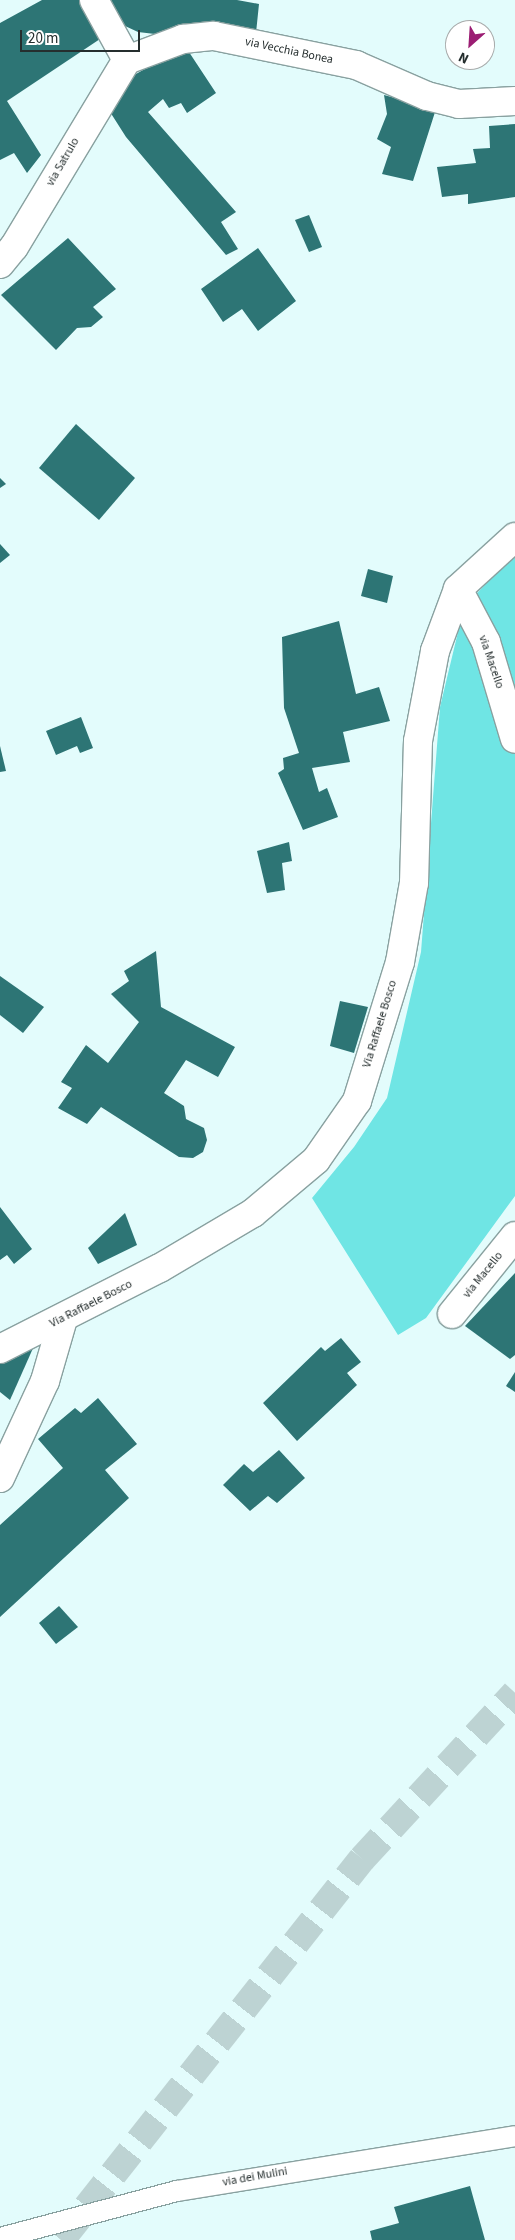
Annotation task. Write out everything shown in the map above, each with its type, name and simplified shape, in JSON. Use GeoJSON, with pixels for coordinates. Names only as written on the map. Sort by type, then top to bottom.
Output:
{"type":"FeatureCollection","features":[{"type":"Feature","properties":{"kind":"street"},"geometry":{"type":"LineString","coordinates":[[94,0],[127,60]]}},
{"type":"Feature","properties":{"kind":"street","name":"via Vecchia Bonea"},"geometry":{"type":"LineString","coordinates":[[127,60],[183,39],[214,36],[356,65],[427,96],[459,104],[515,101]]}},
{"type":"Feature","properties":{"kind":"street","name":"via Satrulo"},"geometry":{"type":"LineString","coordinates":[[0,264],[14,247],[127,60]]}},
{"type":"Feature","properties":{"kind":"street","name":"Via Raffaele Bosco"},"geometry":{"type":"LineString","coordinates":[[0,1349],[64,1319],[160,1268],[253,1213],[316,1160],[357,1101],[400,962],[414,883],[418,741],[435,651],[458,589],[515,537]]}},
{"type":"Feature","properties":{"kind":"street","name":"via Macello"},"geometry":{"type":"LineString","coordinates":[[458,589],[486,642],[515,739]]}},
{"type":"Feature","properties":{"kind":"street","name":"via Macello"},"geometry":{"type":"LineString","coordinates":[[452,1314],[515,1236]]}},
{"type":"Feature","properties":{"kind":"street"},"geometry":{"type":"LineString","coordinates":[[0,1478],[45,1381],[64,1319]]}},
{"type":"Feature","properties":{"kind":"lane","name":"via dei Mulini"},"geometry":{"type":"LineString","coordinates":[[0,2238],[177,2191],[515,2136]]}},
{"type":"Feature","properties":{"kind":"shaded area"},"geometry":{"type":"Polygon","coordinates":[[[515,556],[515,1196],[426,1318],[398,1335],[312,1198],[354,1147],[387,1098],[421,952],[440,707],[464,607],[510,558],[515,556]]]}},
{"type":"Feature","properties":{"kind":"building"},"geometry":{"type":"Polygon","coordinates":[[[42,0],[86,0],[103,37],[7,101],[41,155],[27,173],[14,153],[0,160],[0,23],[42,0]]]}},
{"type":"Feature","properties":{"kind":"building"},"geometry":{"type":"Polygon","coordinates":[[[105,0],[237,0],[259,4],[256,33],[212,23],[155,34],[138,32],[110,19],[105,0]]]}},
{"type":"Feature","properties":{"kind":"building"},"geometry":{"type":"Polygon","coordinates":[[[185,46],[216,93],[187,113],[181,103],[169,108],[163,99],[148,112],[236,212],[221,222],[238,249],[226,255],[126,137],[105,104],[129,78],[185,46]]]}},
{"type":"Feature","properties":{"kind":"building"},"geometry":{"type":"Polygon","coordinates":[[[384,95],[436,109],[413,181],[382,174],[391,147],[377,139],[387,114],[384,95]]]}},
{"type":"Feature","properties":{"kind":"building"},"geometry":{"type":"Polygon","coordinates":[[[515,124],[515,197],[468,204],[468,194],[442,197],[437,167],[476,163],[473,149],[490,148],[489,126],[515,124]]]}},
{"type":"Feature","properties":{"kind":"building"},"geometry":{"type":"Polygon","coordinates":[[[309,215],[322,247],[309,252],[295,220],[309,215]]]}},
{"type":"Feature","properties":{"kind":"building"},"geometry":{"type":"Polygon","coordinates":[[[68,238],[116,289],[93,307],[103,317],[91,327],[77,328],[56,350],[1,295],[68,238]]]}},
{"type":"Feature","properties":{"kind":"building"},"geometry":{"type":"Polygon","coordinates":[[[258,248],[296,301],[258,331],[242,309],[223,322],[201,289],[258,248]]]}},
{"type":"Feature","properties":{"kind":"building"},"geometry":{"type":"Polygon","coordinates":[[[76,424],[135,478],[99,520],[39,468],[76,424]]]}},
{"type":"Feature","properties":{"kind":"building"},"geometry":{"type":"Polygon","coordinates":[[[0,478],[6,484],[0,488],[0,478]]]}},
{"type":"Feature","properties":{"kind":"building"},"geometry":{"type":"Polygon","coordinates":[[[0,544],[10,555],[0,563],[0,544]]]}},
{"type":"Feature","properties":{"kind":"building"},"geometry":{"type":"Polygon","coordinates":[[[368,569],[393,576],[387,603],[361,596],[368,569]]]}},
{"type":"Feature","properties":{"kind":"building"},"geometry":{"type":"Polygon","coordinates":[[[339,621],[356,694],[379,687],[390,721],[343,732],[350,762],[312,768],[319,792],[327,788],[338,817],[303,830],[278,773],[284,769],[283,758],[299,753],[284,708],[282,637],[339,621]]]}},
{"type":"Feature","properties":{"kind":"building"},"geometry":{"type":"Polygon","coordinates":[[[81,717],[93,748],[80,753],[77,746],[56,755],[46,731],[81,717]]]}},
{"type":"Feature","properties":{"kind":"building"},"geometry":{"type":"Polygon","coordinates":[[[0,746],[6,771],[0,772],[0,746]]]}},
{"type":"Feature","properties":{"kind":"building"},"geometry":{"type":"Polygon","coordinates":[[[289,842],[292,861],[282,863],[285,890],[267,893],[257,851],[289,842]]]}},
{"type":"Feature","properties":{"kind":"building"},"geometry":{"type":"Polygon","coordinates":[[[156,951],[161,1007],[235,1047],[218,1077],[186,1060],[164,1093],[184,1106],[186,1119],[204,1128],[207,1140],[203,1152],[193,1158],[179,1157],[101,1107],[87,1124],[58,1108],[72,1088],[61,1082],[86,1045],[108,1063],[139,1022],[111,994],[129,981],[124,971],[156,951]]]}},
{"type":"Feature","properties":{"kind":"building"},"geometry":{"type":"Polygon","coordinates":[[[0,976],[44,1007],[23,1033],[0,1015],[0,976]]]}},
{"type":"Feature","properties":{"kind":"building"},"geometry":{"type":"Polygon","coordinates":[[[340,1001],[368,1007],[354,1053],[330,1046],[340,1001]]]}},
{"type":"Feature","properties":{"kind":"building"},"geometry":{"type":"Polygon","coordinates":[[[0,1207],[32,1249],[14,1264],[7,1255],[0,1260],[0,1207]]]}},
{"type":"Feature","properties":{"kind":"building"},"geometry":{"type":"Polygon","coordinates":[[[125,1213],[137,1245],[98,1264],[88,1248],[125,1213]]]}},
{"type":"Feature","properties":{"kind":"building"},"geometry":{"type":"Polygon","coordinates":[[[515,1273],[515,1355],[510,1359],[465,1326],[515,1273]]]}},
{"type":"Feature","properties":{"kind":"building"},"geometry":{"type":"Polygon","coordinates":[[[341,1338],[361,1362],[347,1373],[357,1385],[297,1441],[263,1403],[321,1347],[325,1351],[341,1338]]]}},
{"type":"Feature","properties":{"kind":"building"},"geometry":{"type":"Polygon","coordinates":[[[34,1346],[10,1400],[0,1392],[0,1364],[34,1346]]]}},
{"type":"Feature","properties":{"kind":"building"},"geometry":{"type":"Polygon","coordinates":[[[515,1372],[515,1392],[506,1386],[515,1372]]]}},
{"type":"Feature","properties":{"kind":"building"},"geometry":{"type":"Polygon","coordinates":[[[98,1398],[137,1444],[105,1470],[129,1498],[0,1617],[0,1525],[63,1468],[38,1439],[75,1408],[81,1413],[98,1398]]]}},
{"type":"Feature","properties":{"kind":"building"},"geometry":{"type":"Polygon","coordinates":[[[279,1450],[305,1478],[277,1503],[268,1496],[250,1511],[223,1485],[244,1464],[253,1472],[279,1450]]]}},
{"type":"Feature","properties":{"kind":"building"},"geometry":{"type":"Polygon","coordinates":[[[59,1606],[78,1627],[56,1644],[39,1623],[59,1606]]]}},
{"type":"Feature","properties":{"kind":"building"},"geometry":{"type":"Polygon","coordinates":[[[470,2186],[485,2240],[372,2240],[370,2231],[399,2223],[394,2207],[470,2186]]]}},
{"type":"Feature","properties":{"kind":"tunnel"},"geometry":{"type":"LineString","coordinates":[[61,2240],[362,1859],[515,1693]]}}]}
